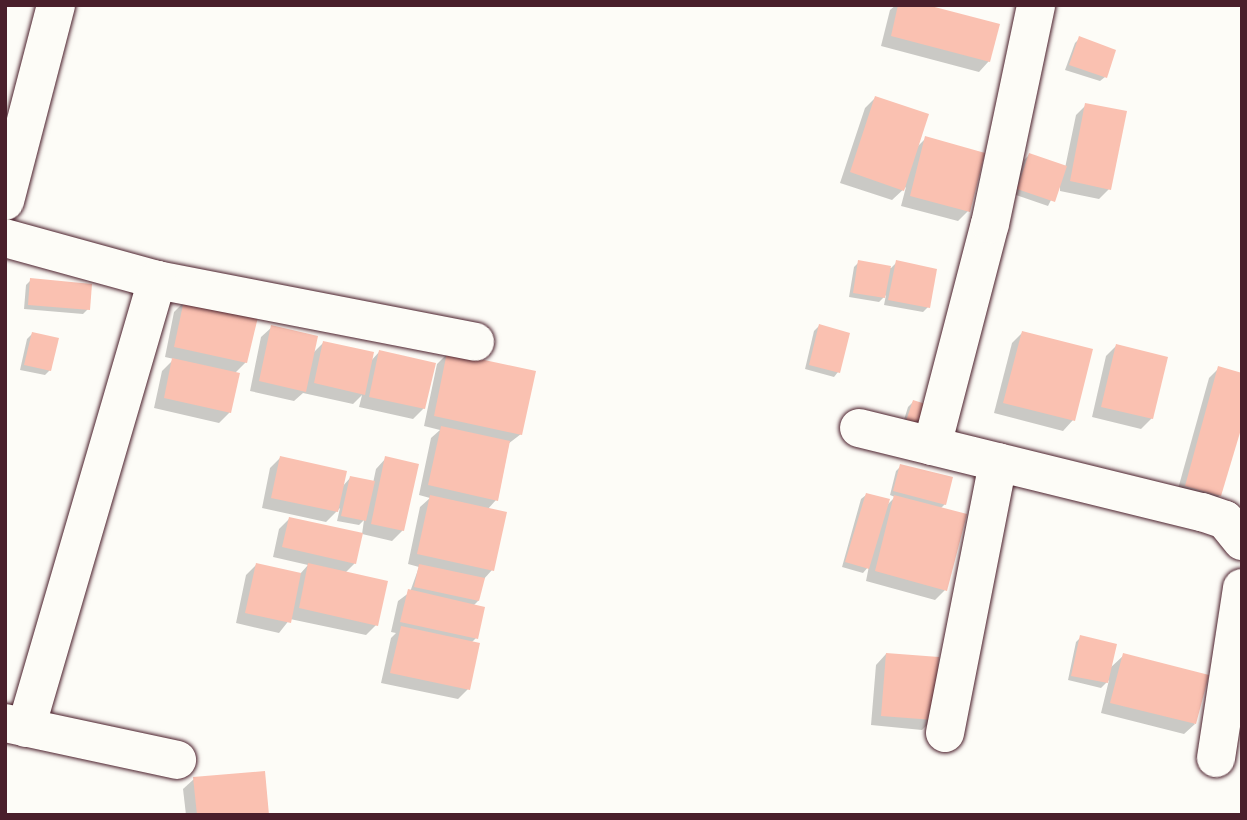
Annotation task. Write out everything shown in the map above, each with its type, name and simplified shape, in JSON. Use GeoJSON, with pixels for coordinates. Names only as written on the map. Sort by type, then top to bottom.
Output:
{"type":"FeatureCollection","features":[{"type":"Feature","properties":{"kind":"street"},"geometry":{"type":"LineString","coordinates":[[5,201],[56,5]]}},
{"type":"Feature","properties":{"kind":"street"},"geometry":{"type":"LineString","coordinates":[[932,446],[990,224],[1035,5]]}},
{"type":"Feature","properties":{"kind":"street"},"geometry":{"type":"LineString","coordinates":[[5,238],[157,280],[475,342]]}},
{"type":"Feature","properties":{"kind":"street"},"geometry":{"type":"LineString","coordinates":[[157,280],[15,726],[177,760]]}},
{"type":"Feature","properties":{"kind":"street"},"geometry":{"type":"LineString","coordinates":[[859,428],[1202,512],[1225,520],[1242,541]]}},
{"type":"Feature","properties":{"kind":"street"},"geometry":{"type":"LineString","coordinates":[[945,733],[998,462]]}},
{"type":"Feature","properties":{"kind":"street"},"geometry":{"type":"LineString","coordinates":[[1216,758],[1231,721],[1242,588]]}},
{"type":"Feature","properties":{"kind":"building"},"geometry":{"type":"Polygon","coordinates":[[[898,5],[927,5],[1000,24],[990,62],[891,36],[898,5]]]}},
{"type":"Feature","properties":{"kind":"building"},"geometry":{"type":"Polygon","coordinates":[[[1079,36],[1116,50],[1107,78],[1069,65],[1079,36]]]}},
{"type":"Feature","properties":{"kind":"building"},"geometry":{"type":"Polygon","coordinates":[[[875,96],[929,114],[904,191],[850,172],[875,96]]]}},
{"type":"Feature","properties":{"kind":"building"},"geometry":{"type":"Polygon","coordinates":[[[1085,103],[1127,111],[1111,190],[1070,181],[1085,103]]]}},
{"type":"Feature","properties":{"kind":"building"},"geometry":{"type":"Polygon","coordinates":[[[925,136],[985,153],[970,212],[910,196],[925,136]]]}},
{"type":"Feature","properties":{"kind":"building"},"geometry":{"type":"Polygon","coordinates":[[[1029,153],[1067,166],[1055,202],[1017,189],[1029,153]]]}},
{"type":"Feature","properties":{"kind":"building"},"geometry":{"type":"Polygon","coordinates":[[[858,260],[891,266],[885,298],[853,293],[858,260]]]}},
{"type":"Feature","properties":{"kind":"building"},"geometry":{"type":"Polygon","coordinates":[[[896,260],[937,269],[930,308],[888,300],[896,260]]]}},
{"type":"Feature","properties":{"kind":"building"},"geometry":{"type":"Polygon","coordinates":[[[30,278],[92,284],[90,310],[28,305],[30,278]]]}},
{"type":"Feature","properties":{"kind":"building"},"geometry":{"type":"Polygon","coordinates":[[[184,300],[258,317],[247,363],[174,347],[184,300]]]}},
{"type":"Feature","properties":{"kind":"building"},"geometry":{"type":"Polygon","coordinates":[[[819,324],[850,333],[840,373],[809,365],[819,324]]]}},
{"type":"Feature","properties":{"kind":"building"},"geometry":{"type":"Polygon","coordinates":[[[271,325],[318,336],[306,392],[259,381],[271,325]]]}},
{"type":"Feature","properties":{"kind":"building"},"geometry":{"type":"Polygon","coordinates":[[[1022,331],[1093,349],[1075,421],[1003,403],[1022,331]]]}},
{"type":"Feature","properties":{"kind":"building"},"geometry":{"type":"Polygon","coordinates":[[[32,332],[59,338],[51,371],[24,365],[32,332]]]}},
{"type":"Feature","properties":{"kind":"building"},"geometry":{"type":"Polygon","coordinates":[[[323,341],[374,352],[365,395],[314,383],[323,341]]]}},
{"type":"Feature","properties":{"kind":"building"},"geometry":{"type":"Polygon","coordinates":[[[1116,344],[1168,357],[1153,419],[1101,407],[1116,344]]]}},
{"type":"Feature","properties":{"kind":"building"},"geometry":{"type":"Polygon","coordinates":[[[379,350],[436,363],[425,409],[369,397],[379,350]]]}},
{"type":"Feature","properties":{"kind":"building"},"geometry":{"type":"Polygon","coordinates":[[[447,352],[536,371],[522,435],[434,416],[447,352]]]}},
{"type":"Feature","properties":{"kind":"building"},"geometry":{"type":"Polygon","coordinates":[[[172,358],[240,373],[231,413],[164,398],[172,358]]]}},
{"type":"Feature","properties":{"kind":"building"},"geometry":{"type":"Polygon","coordinates":[[[1218,366],[1242,373],[1242,426],[1221,496],[1185,486],[1218,366]]]}},
{"type":"Feature","properties":{"kind":"building"},"geometry":{"type":"Polygon","coordinates":[[[913,400],[935,407],[929,429],[906,421],[913,400]]]}},
{"type":"Feature","properties":{"kind":"building"},"geometry":{"type":"Polygon","coordinates":[[[441,426],[510,441],[498,501],[428,485],[441,426]]]}},
{"type":"Feature","properties":{"kind":"building"},"geometry":{"type":"Polygon","coordinates":[[[280,456],[347,471],[338,512],[271,498],[280,456]]]}},
{"type":"Feature","properties":{"kind":"building"},"geometry":{"type":"Polygon","coordinates":[[[385,456],[419,464],[404,531],[371,524],[385,456]]]}},
{"type":"Feature","properties":{"kind":"building"},"geometry":{"type":"Polygon","coordinates":[[[900,464],[953,477],[946,505],[893,491],[900,464]]]}},
{"type":"Feature","properties":{"kind":"building"},"geometry":{"type":"Polygon","coordinates":[[[350,476],[375,481],[366,521],[341,516],[350,476]]]}},
{"type":"Feature","properties":{"kind":"building"},"geometry":{"type":"Polygon","coordinates":[[[866,493],[890,499],[869,569],[845,562],[866,493]]]}},
{"type":"Feature","properties":{"kind":"building"},"geometry":{"type":"Polygon","coordinates":[[[430,495],[507,512],[494,571],[417,554],[430,495]]]}},
{"type":"Feature","properties":{"kind":"building"},"geometry":{"type":"Polygon","coordinates":[[[894,495],[967,514],[947,591],[875,571],[894,495]]]}},
{"type":"Feature","properties":{"kind":"building"},"geometry":{"type":"Polygon","coordinates":[[[289,517],[363,533],[356,564],[282,547],[289,517]]]}},
{"type":"Feature","properties":{"kind":"building"},"geometry":{"type":"Polygon","coordinates":[[[256,563],[301,573],[291,623],[245,613],[256,563]]]}},
{"type":"Feature","properties":{"kind":"building"},"geometry":{"type":"Polygon","coordinates":[[[308,563],[388,581],[378,626],[299,608],[308,563]]]}},
{"type":"Feature","properties":{"kind":"building"},"geometry":{"type":"Polygon","coordinates":[[[419,564],[485,578],[479,601],[414,587],[419,564]]]}},
{"type":"Feature","properties":{"kind":"building"},"geometry":{"type":"Polygon","coordinates":[[[408,589],[485,607],[478,639],[400,622],[408,589]]]}},
{"type":"Feature","properties":{"kind":"building"},"geometry":{"type":"Polygon","coordinates":[[[401,626],[480,643],[470,690],[390,673],[401,626]]]}},
{"type":"Feature","properties":{"kind":"building"},"geometry":{"type":"Polygon","coordinates":[[[1080,635],[1117,644],[1108,683],[1071,676],[1080,635]]]}},
{"type":"Feature","properties":{"kind":"building"},"geometry":{"type":"Polygon","coordinates":[[[886,653],[939,657],[934,720],[881,716],[886,653]]]}},
{"type":"Feature","properties":{"kind":"building"},"geometry":{"type":"Polygon","coordinates":[[[1123,653],[1209,675],[1196,724],[1110,703],[1123,653]]]}},
{"type":"Feature","properties":{"kind":"building"},"geometry":{"type":"Polygon","coordinates":[[[265,771],[269,815],[197,815],[193,777],[265,771]]]}}]}
